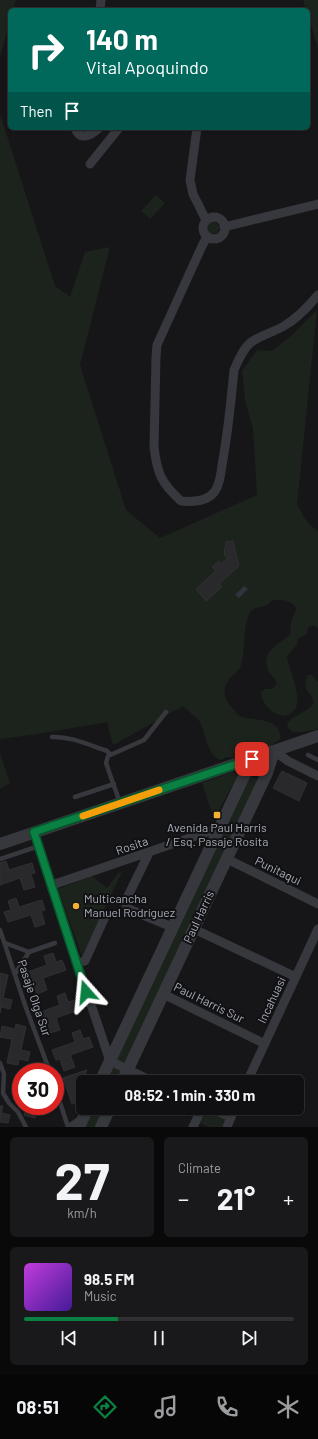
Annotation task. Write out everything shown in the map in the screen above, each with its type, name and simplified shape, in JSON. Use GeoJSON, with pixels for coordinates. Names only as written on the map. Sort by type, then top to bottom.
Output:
{"type":"FeatureCollection","features":[{"type":"Feature","properties":{"kind":"street"},"geometry":{"type":"LineString","coordinates":[[76,130],[78,134],[82,136],[89,135],[97,130]]}},
{"type":"Feature","properties":{"kind":"street"},"geometry":{"type":"LineString","coordinates":[[90,164],[117,130]]}},
{"type":"Feature","properties":{"kind":"street"},"geometry":{"type":"LineString","coordinates":[[197,130],[190,180],[193,194],[206,220]]}},
{"type":"Feature","properties":{"kind":"street"},"geometry":{"type":"LineString","coordinates":[[224,227],[318,204]]}},
{"type":"Feature","properties":{"kind":"street"},"geometry":{"type":"LineString","coordinates":[[217,217],[223,222],[224,227],[223,234],[214,239],[207,237],[203,230],[204,223],[209,218],[217,217]]}},
{"type":"Feature","properties":{"kind":"street"},"geometry":{"type":"LineString","coordinates":[[207,237],[160,338],[156,357],[154,447],[156,460],[163,481],[169,490],[181,501],[199,501],[214,492],[218,484],[228,435],[234,370],[242,355],[251,342],[284,326],[294,319],[306,309],[318,295]]}},
{"type":"Feature","properties":{"kind":"street"},"geometry":{"type":"LineString","coordinates":[[0,844],[318,736]]}},
{"type":"Feature","properties":{"kind":"street"},"geometry":{"type":"LineString","coordinates":[[274,751],[288,761],[318,776]]}},
{"type":"Feature","properties":{"kind":"street","name":"Paul Harris"},"geometry":{"type":"LineString","coordinates":[[126,1075],[267,773],[274,751]]}},
{"type":"Feature","properties":{"kind":"street","name":"Paul Harris"},"geometry":{"type":"LineString","coordinates":[[103,1075],[252,759]]}},
{"type":"Feature","properties":{"kind":"street","name":"Rosita"},"geometry":{"type":"LineString","coordinates":[[52,885],[219,828]]}},
{"type":"Feature","properties":{"kind":"street"},"geometry":{"type":"LineString","coordinates":[[34,832],[110,1061],[139,1075]]}},
{"type":"Feature","properties":{"kind":"street"},"geometry":{"type":"LineString","coordinates":[[149,853],[125,902],[126,906],[131,910],[172,927]]}},
{"type":"Feature","properties":{"kind":"street","name":"Punitaqui"},"geometry":{"type":"LineString","coordinates":[[226,859],[318,904]]}},
{"type":"Feature","properties":{"kind":"street"},"geometry":{"type":"LineString","coordinates":[[77,964],[85,961],[105,917]]}},
{"type":"Feature","properties":{"kind":"street"},"geometry":{"type":"LineString","coordinates":[[194,929],[296,977]]}},
{"type":"Feature","properties":{"kind":"street","name":"Incahuasi"},"geometry":{"type":"LineString","coordinates":[[250,1075],[318,929]]}},
{"type":"Feature","properties":{"kind":"street","name":"Paul Harris Sur"},"geometry":{"type":"LineString","coordinates":[[164,994],[265,1044]]}},
{"type":"Feature","properties":{"kind":"street"},"geometry":{"type":"LineString","coordinates":[[102,1127],[107,1115]]}},
{"type":"Feature","properties":{"kind":"street"},"geometry":{"type":"LineString","coordinates":[[194,1127],[199,1115]]}},
{"type":"Feature","properties":{"kind":"street"},"geometry":{"type":"LineString","coordinates":[[225,1115],[231,1118]]}},
{"type":"Feature","properties":{"kind":"street"},"geometry":{"type":"LineString","coordinates":[[227,1127],[232,1115]]}},
{"type":"Feature","properties":{"kind":"street"},"geometry":{"type":"LineString","coordinates":[[70,1127],[84,1118]]}},
{"type":"Feature","properties":{"kind":"lane"},"geometry":{"type":"LineString","coordinates":[[121,803],[106,760],[110,754],[144,740],[166,712]]}},
{"type":"Feature","properties":{"kind":"lane"},"geometry":{"type":"LineString","coordinates":[[52,737],[70,738],[107,751],[110,754]]}},
{"type":"Feature","properties":{"kind":"lane"},"geometry":{"type":"LineString","coordinates":[[308,755],[318,760]]}},
{"type":"Feature","properties":{"kind":"lane"},"geometry":{"type":"LineString","coordinates":[[75,797],[114,784]]}},
{"type":"Feature","properties":{"kind":"lane"},"geometry":{"type":"LineString","coordinates":[[0,859],[39,846]]}},
{"type":"Feature","properties":{"kind":"lane","name":"Pasaje Olga Sur"},"geometry":{"type":"LineString","coordinates":[[0,930],[47,1063]]}},
{"type":"Feature","properties":{"kind":"lane"},"geometry":{"type":"LineString","coordinates":[[5,942],[29,952]]}},
{"type":"Feature","properties":{"kind":"lane"},"geometry":{"type":"LineString","coordinates":[[15,974],[29,952],[55,943]]}},
{"type":"Feature","properties":{"kind":"lane"},"geometry":{"type":"LineString","coordinates":[[0,1063],[4,1074],[3,1093],[9,1103],[18,1112],[26,1127]]}},
{"type":"Feature","properties":{"kind":"lane"},"geometry":{"type":"LineString","coordinates":[[64,1111],[70,1127]]}},
{"type":"Feature","properties":{"kind":"shaded area"},"geometry":{"type":"Polygon","coordinates":[[[0,0],[16,0],[14,8],[8,8],[8,28],[0,57],[0,0]]]}},
{"type":"Feature","properties":{"kind":"shaded area"},"geometry":{"type":"Polygon","coordinates":[[[303,0],[318,0],[318,48],[310,22],[310,8],[305,8],[303,0]]]}},
{"type":"Feature","properties":{"kind":"shaded area"},"geometry":{"type":"Polygon","coordinates":[[[0,114],[55,286],[70,297],[85,252],[110,247],[80,365],[126,510],[160,538],[257,495],[253,428],[245,400],[242,371],[257,350],[272,351],[291,336],[317,310],[297,504],[310,525],[318,531],[318,628],[313,625],[308,627],[307,634],[298,639],[296,645],[287,658],[294,681],[297,699],[296,707],[292,712],[285,716],[274,713],[266,705],[261,696],[263,690],[272,689],[277,684],[267,667],[266,662],[267,657],[273,648],[290,635],[291,623],[296,608],[293,604],[287,601],[274,600],[267,605],[255,608],[251,611],[246,622],[241,665],[228,681],[225,690],[227,701],[239,716],[266,721],[277,727],[280,739],[269,747],[256,747],[236,758],[226,757],[221,760],[216,758],[210,749],[200,722],[183,706],[113,745],[107,722],[0,739],[0,114]]]}},
{"type":"Feature","properties":{"kind":"shaded area"},"geometry":{"type":"Polygon","coordinates":[[[156,195],[165,203],[150,219],[141,211],[156,195]]]}},
{"type":"Feature","properties":{"kind":"shaded area"},"geometry":{"type":"Polygon","coordinates":[[[213,220],[220,227],[217,233],[210,235],[206,222],[213,220]]]}},
{"type":"Feature","properties":{"kind":"shaded area"},"geometry":{"type":"Polygon","coordinates":[[[244,586],[248,589],[239,598],[235,595],[244,586]]]}},
{"type":"Feature","properties":{"kind":"shaded area"},"geometry":{"type":"Polygon","coordinates":[[[308,675],[312,675],[318,682],[318,729],[293,732],[288,728],[287,724],[293,718],[311,707],[314,703],[312,696],[306,689],[305,685],[308,675]]]}},
{"type":"Feature","properties":{"kind":"shaded area"},"geometry":{"type":"Polygon","coordinates":[[[0,754],[10,783],[0,789],[0,754]]]}},
{"type":"Feature","properties":{"kind":"shaded area"},"geometry":{"type":"Polygon","coordinates":[[[233,772],[238,775],[214,819],[202,783],[233,772]]]}},
{"type":"Feature","properties":{"kind":"shaded area"},"geometry":{"type":"Polygon","coordinates":[[[248,775],[259,780],[120,1075],[108,1075],[248,775]]]}},
{"type":"Feature","properties":{"kind":"shaded area"},"geometry":{"type":"Polygon","coordinates":[[[122,872],[82,956],[58,889],[92,876],[107,888],[118,873],[122,872]]]}},
{"type":"Feature","properties":{"kind":"shaded area"},"geometry":{"type":"Polygon","coordinates":[[[90,1115],[101,1115],[95,1127],[84,1127],[90,1115]]]}},
{"type":"Feature","properties":{"kind":"shaded area"},"geometry":{"type":"Polygon","coordinates":[[[201,1115],[219,1115],[226,1118],[222,1127],[209,1127],[198,1122],[201,1115]]]}},
{"type":"Feature","properties":{"kind":"building"},"geometry":{"type":"Polygon","coordinates":[[[233,541],[239,566],[219,584],[222,587],[206,601],[196,589],[216,571],[212,567],[219,561],[221,564],[228,558],[224,555],[226,542],[233,541]]]}},
{"type":"Feature","properties":{"kind":"building"},"geometry":{"type":"Polygon","coordinates":[[[282,771],[307,783],[299,801],[273,788],[282,771]]]}},
{"type":"Feature","properties":{"kind":"building"},"geometry":{"type":"Polygon","coordinates":[[[6,861],[9,870],[32,863],[35,873],[31,874],[35,887],[24,890],[20,878],[0,885],[0,863],[6,861]]]}},
{"type":"Feature","properties":{"kind":"building"},"geometry":{"type":"Polygon","coordinates":[[[16,898],[19,907],[42,900],[45,910],[41,911],[45,924],[35,927],[31,915],[8,922],[4,912],[11,910],[8,901],[16,898]]]}},
{"type":"Feature","properties":{"kind":"building"},"geometry":{"type":"Polygon","coordinates":[[[53,953],[56,962],[62,960],[66,970],[43,978],[47,990],[37,994],[33,982],[29,983],[25,973],[47,965],[44,956],[53,953]]]}},
{"type":"Feature","properties":{"kind":"building"},"geometry":{"type":"Polygon","coordinates":[[[0,973],[8,975],[3,998],[12,1000],[10,1009],[1,1007],[0,1013],[0,973]]]}},
{"type":"Feature","properties":{"kind":"building"},"geometry":{"type":"Polygon","coordinates":[[[65,993],[68,1002],[74,1000],[78,1010],[56,1018],[60,1030],[50,1033],[46,1021],[41,1023],[38,1013],[60,1005],[57,996],[65,993]]]}},
{"type":"Feature","properties":{"kind":"building"},"geometry":{"type":"Polygon","coordinates":[[[16,1024],[26,1027],[21,1050],[30,1052],[28,1061],[19,1059],[18,1063],[12,1064],[7,1063],[12,1039],[0,1037],[2,1026],[15,1029],[16,1024]]]}},
{"type":"Feature","properties":{"kind":"building"},"geometry":{"type":"Polygon","coordinates":[[[80,1030],[83,1039],[89,1037],[93,1047],[70,1055],[75,1067],[64,1071],[64,1063],[61,1063],[60,1059],[56,1060],[52,1050],[75,1042],[72,1033],[80,1030]]]}},
{"type":"Feature","properties":{"kind":"building"},"geometry":{"type":"Polygon","coordinates":[[[87,1070],[84,1075],[76,1075],[76,1102],[72,1104],[64,1081],[64,1078],[87,1070]]]}},
{"type":"Feature","properties":{"kind":"building"},"geometry":{"type":"Polygon","coordinates":[[[0,1106],[3,1106],[1,1113],[10,1115],[8,1123],[0,1122],[0,1106]]]}},
{"type":"Feature","properties":{"kind":"building"},"geometry":{"type":"Polygon","coordinates":[[[24,1115],[35,1115],[35,1118],[24,1115]]]}},
{"type":"Feature","properties":{"kind":"slow traffic"},"geometry":{"type":"LineString","coordinates":[[83,816],[159,790]]}},
{"type":"Feature","properties":{"kind":"place","name":"Avenida Paul Harris / Esq. Pasaje Rosita"},"geometry":{"type":"Point","coordinates":[217,815]}},
{"type":"Feature","properties":{"kind":"place","name":"Multicancha Manuel Rodríguez"},"geometry":{"type":"Point","coordinates":[76,906]}},
{"type":"Feature","properties":{"kind":"route"},"geometry":{"type":"LineString","coordinates":[[86,992],[34,832],[252,759]]}}]}
